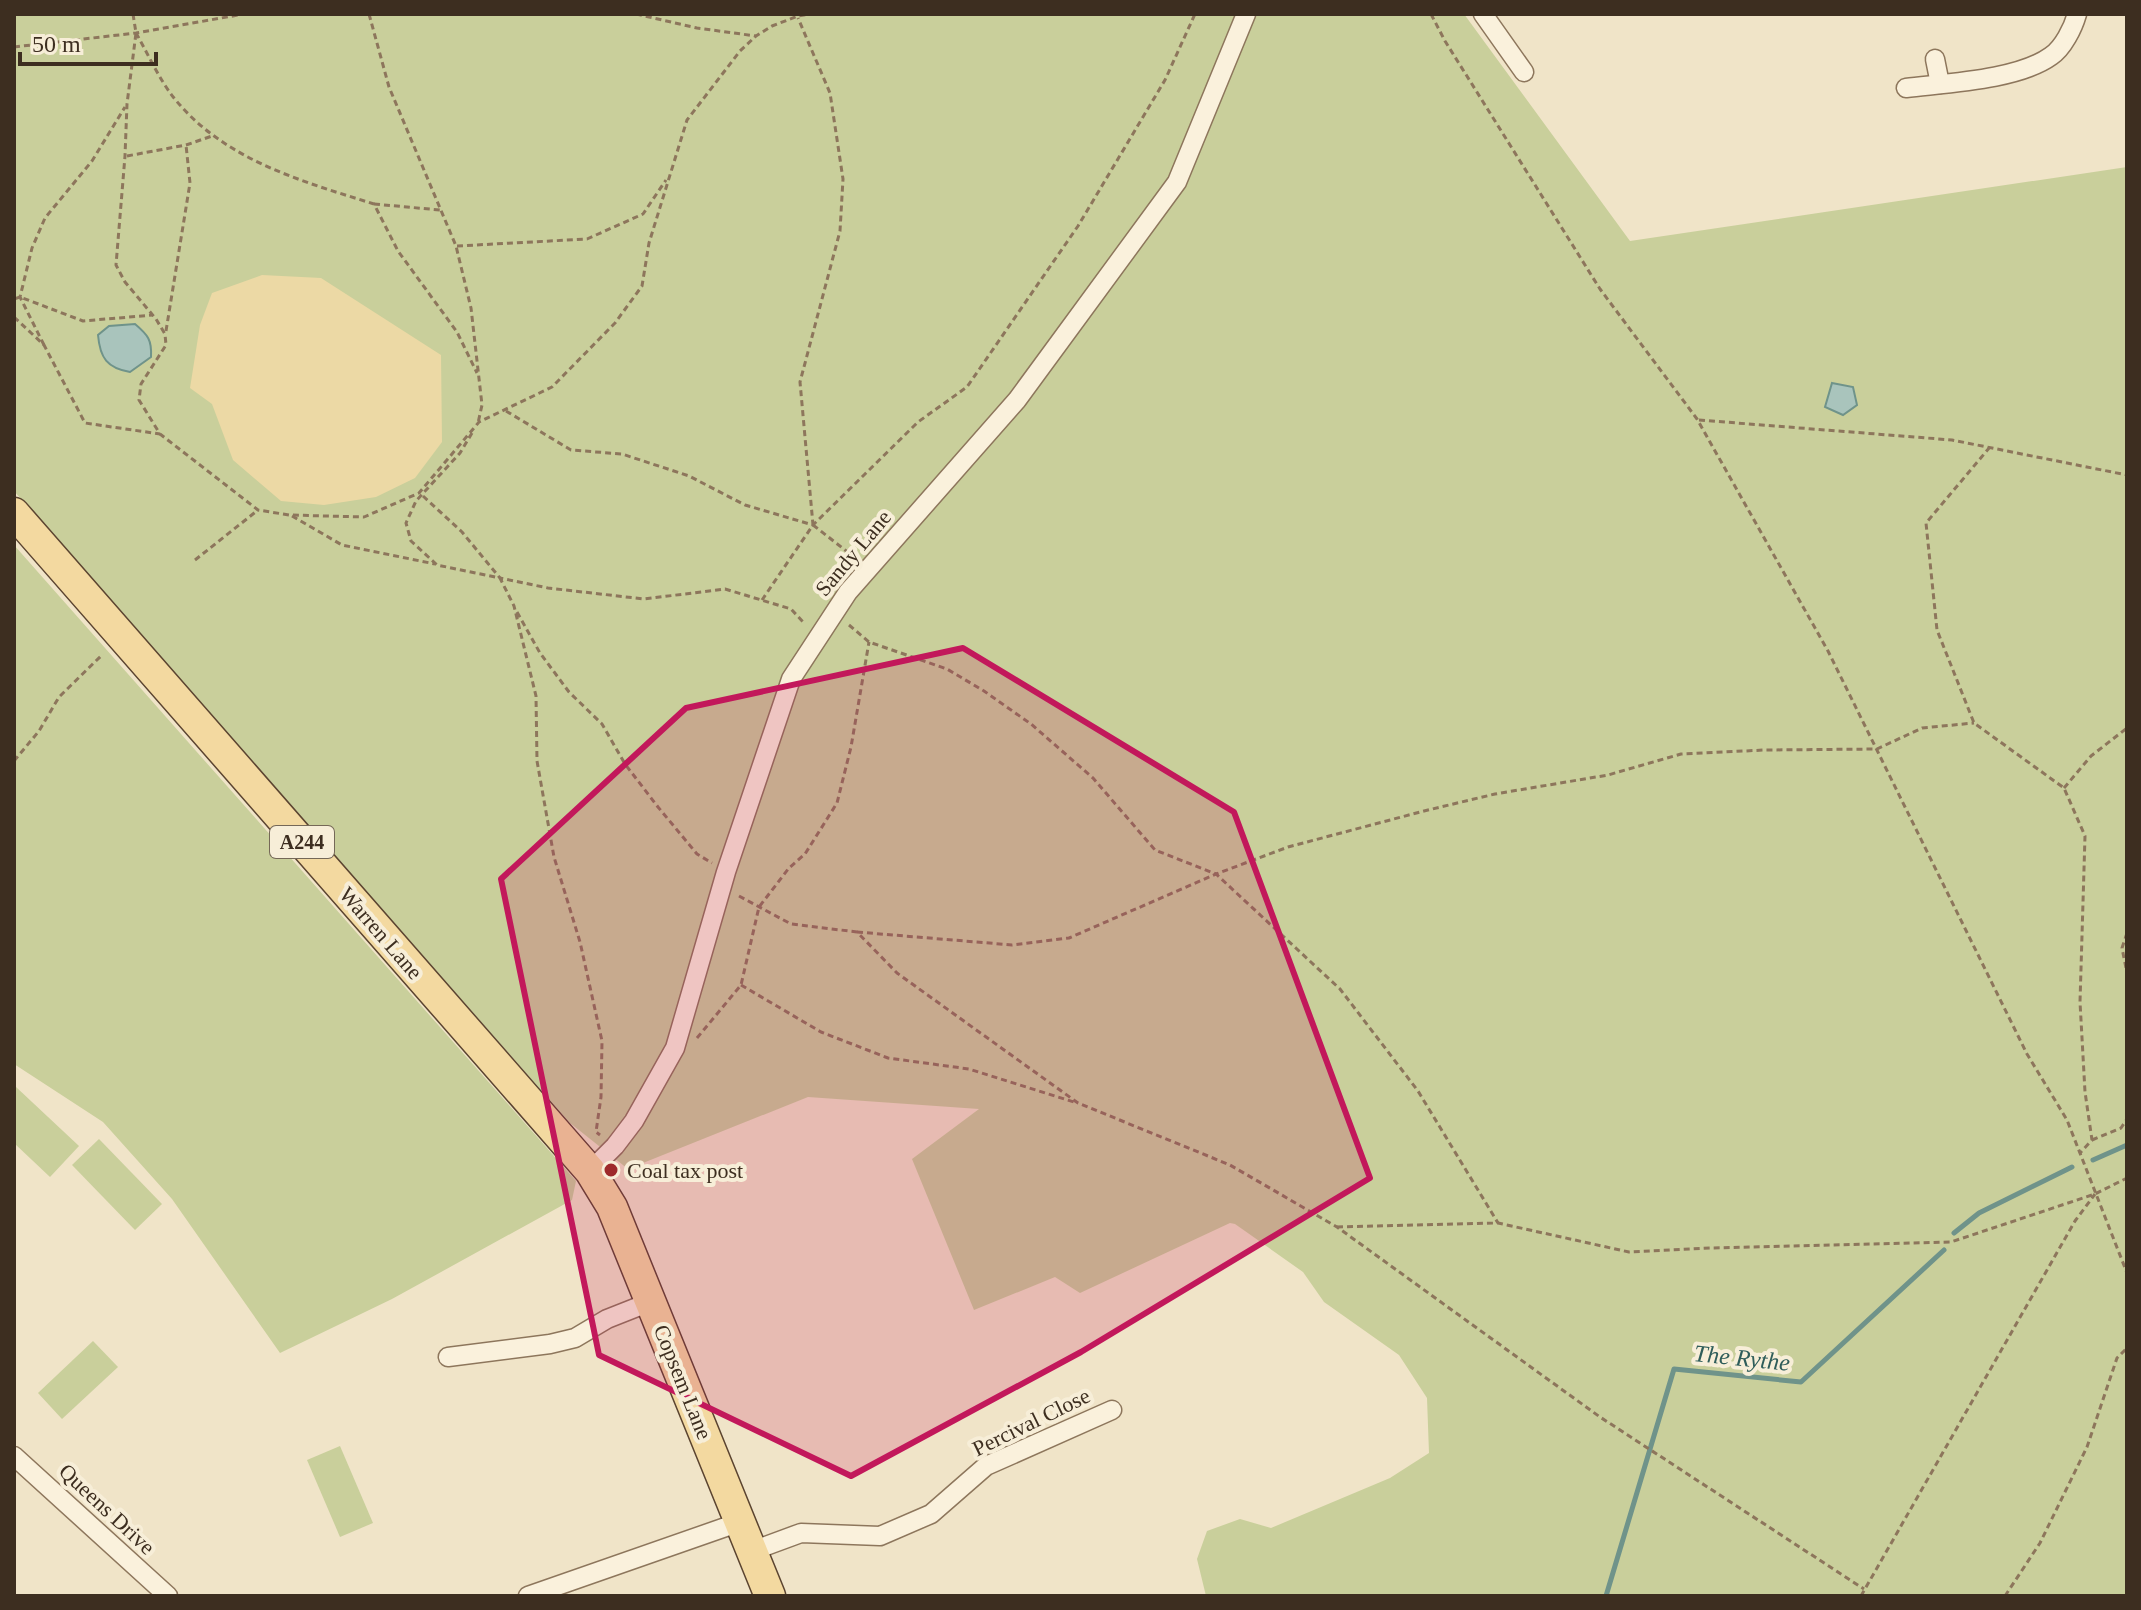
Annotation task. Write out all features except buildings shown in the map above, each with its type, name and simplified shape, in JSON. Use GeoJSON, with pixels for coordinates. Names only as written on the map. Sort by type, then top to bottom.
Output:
{"type":"FeatureCollection","features":[{"type":"Feature","properties":{"kind":"main road","name":"Warren Lane"},"geometry":{"type":"LineString","coordinates":[[14,513],[590,1171]]}},
{"type":"Feature","properties":{"kind":"main road","name":"Copsem Lane"},"geometry":{"type":"LineString","coordinates":[[590,1171],[612,1207],[770,1596]]}},
{"type":"Feature","properties":{"kind":"street","name":"Sandy Lane"},"geometry":{"type":"LineString","coordinates":[[590,1171],[634,1121],[675,1048],[723,880],[791,679],[848,592],[1017,400],[1177,182],[1246,14]]}},
{"type":"Feature","properties":{"kind":"street"},"geometry":{"type":"LineString","coordinates":[[1483,14],[1524,72]]}},
{"type":"Feature","properties":{"kind":"street"},"geometry":{"type":"LineString","coordinates":[[1906,88],[2024,69],[2053,55],[2074,26],[2077,14]]}},
{"type":"Feature","properties":{"kind":"street"},"geometry":{"type":"LineString","coordinates":[[1935,59],[1940,84]]}},
{"type":"Feature","properties":{"kind":"street"},"geometry":{"type":"LineString","coordinates":[[448,1357],[575,1338],[607,1319],[650,1302]]}},
{"type":"Feature","properties":{"kind":"street","name":"Percival Close"},"geometry":{"type":"LineString","coordinates":[[752,1551],[801,1533],[880,1536],[931,1514],[986,1466],[1112,1410]]}},
{"type":"Feature","properties":{"kind":"street","name":"Queens Drive"},"geometry":{"type":"LineString","coordinates":[[14,1456],[168,1596]]}},
{"type":"Feature","properties":{"kind":"street"},"geometry":{"type":"LineString","coordinates":[[528,1596],[740,1522]]}},
{"type":"Feature","properties":{"kind":"path"},"geometry":{"type":"LineString","coordinates":[[133,14],[136,33],[127,104],[116,265],[125,282],[165,334]]}},
{"type":"Feature","properties":{"kind":"path"},"geometry":{"type":"LineString","coordinates":[[14,47],[136,33],[244,14]]}},
{"type":"Feature","properties":{"kind":"path"},"geometry":{"type":"LineString","coordinates":[[371,14],[389,87],[456,246],[471,308],[482,405],[479,422],[416,501],[406,523],[411,541],[437,565]]}},
{"type":"Feature","properties":{"kind":"path"},"geometry":{"type":"LineString","coordinates":[[636,14],[697,28],[756,36]]}},
{"type":"Feature","properties":{"kind":"path"},"geometry":{"type":"LineString","coordinates":[[479,422],[552,387],[615,323],[642,286],[649,243],[687,120],[740,51],[756,36],[798,15],[811,14]]}},
{"type":"Feature","properties":{"kind":"path"},"geometry":{"type":"LineString","coordinates":[[762,600],[813,525],[918,422],[967,387],[1078,226],[1165,80],[1195,14]]}},
{"type":"Feature","properties":{"kind":"path"},"geometry":{"type":"LineString","coordinates":[[1431,14],[1600,289],[1697,419],[1828,651],[1900,791],[2027,1054],[2067,1120],[2127,1273]]}},
{"type":"Feature","properties":{"kind":"path"},"geometry":{"type":"LineString","coordinates":[[798,15],[830,93],[843,179],[840,231],[800,382],[813,525]]}},
{"type":"Feature","properties":{"kind":"path"},"geometry":{"type":"LineString","coordinates":[[136,33],[173,97],[212,136],[236,152],[298,180],[374,204],[440,210]]}},
{"type":"Feature","properties":{"kind":"path"},"geometry":{"type":"LineString","coordinates":[[127,104],[92,161],[45,218],[32,248],[20,297],[85,423],[160,434]]}},
{"type":"Feature","properties":{"kind":"path"},"geometry":{"type":"LineString","coordinates":[[125,156],[186,145],[212,136]]}},
{"type":"Feature","properties":{"kind":"path"},"geometry":{"type":"LineString","coordinates":[[186,145],[190,183],[165,334],[166,345],[141,384],[139,400],[160,434],[258,510],[289,515],[364,517],[421,495]]}},
{"type":"Feature","properties":{"kind":"path"},"geometry":{"type":"LineString","coordinates":[[456,246],[587,239],[643,214],[669,177]]}},
{"type":"Feature","properties":{"kind":"path"},"geometry":{"type":"LineString","coordinates":[[374,204],[398,251],[457,332],[478,375]]}},
{"type":"Feature","properties":{"kind":"path"},"geometry":{"type":"LineString","coordinates":[[14,299],[20,297],[83,321],[153,315]]}},
{"type":"Feature","properties":{"kind":"path"},"geometry":{"type":"LineString","coordinates":[[14,317],[44,345]]}},
{"type":"Feature","properties":{"kind":"path"},"geometry":{"type":"LineString","coordinates":[[506,411],[571,450],[622,454],[689,476],[745,505],[813,525],[868,569]]}},
{"type":"Feature","properties":{"kind":"path"},"geometry":{"type":"LineString","coordinates":[[1697,419],[1952,440],[2127,475]]}},
{"type":"Feature","properties":{"kind":"path"},"geometry":{"type":"LineString","coordinates":[[1990,447],[1926,523],[1937,630],[1974,723],[2064,788],[2085,836],[2080,1002],[2085,1092],[2092,1140]]}},
{"type":"Feature","properties":{"kind":"path"},"geometry":{"type":"LineString","coordinates":[[421,495],[462,532],[500,578],[540,653],[569,692],[602,724],[625,764],[697,854],[723,880],[759,907],[791,924],[1012,945],[1069,938],[1216,874],[1288,847],[1495,794],[1608,775],[1681,754],[1877,749],[1922,728],[1974,723]]}},
{"type":"Feature","properties":{"kind":"path"},"geometry":{"type":"LineString","coordinates":[[195,560],[258,510]]}},
{"type":"Feature","properties":{"kind":"path"},"geometry":{"type":"LineString","coordinates":[[289,515],[342,545],[548,588],[644,599],[725,589],[791,609],[818,638]]}},
{"type":"Feature","properties":{"kind":"path"},"geometry":{"type":"LineString","coordinates":[[514,606],[536,696],[537,761],[554,857],[580,942],[602,1041],[601,1097],[596,1132],[615,1146]]}},
{"type":"Feature","properties":{"kind":"path"},"geometry":{"type":"LineString","coordinates":[[834,612],[869,642],[947,669],[984,691],[1031,724],[1093,778],[1155,850],[1216,874],[1340,989],[1418,1091],[1498,1223]]}},
{"type":"Feature","properties":{"kind":"path"},"geometry":{"type":"LineString","coordinates":[[14,761],[39,731],[59,697],[121,636]]}},
{"type":"Feature","properties":{"kind":"path"},"geometry":{"type":"LineString","coordinates":[[696,1039],[741,985],[759,907],[789,868],[805,854],[837,803],[851,747],[869,642]]}},
{"type":"Feature","properties":{"kind":"path"},"geometry":{"type":"LineString","coordinates":[[2064,788],[2091,756],[2127,728]]}},
{"type":"Feature","properties":{"kind":"path"},"geometry":{"type":"LineString","coordinates":[[857,932],[897,973],[1078,1103]]}},
{"type":"Feature","properties":{"kind":"path"},"geometry":{"type":"LineString","coordinates":[[2127,933],[2122,948],[2127,973]]}},
{"type":"Feature","properties":{"kind":"path"},"geometry":{"type":"LineString","coordinates":[[741,985],[821,1032],[888,1058],[969,1069],[1078,1103],[1230,1165],[1337,1227],[1600,1417],[1864,1589]]}},
{"type":"Feature","properties":{"kind":"path"},"geometry":{"type":"LineString","coordinates":[[2080,1153],[2092,1140],[2121,1128],[2127,1119]]}},
{"type":"Feature","properties":{"kind":"path"},"geometry":{"type":"LineString","coordinates":[[1337,1227],[1498,1223],[1629,1252],[1951,1242],[2095,1194],[2127,1178]]}},
{"type":"Feature","properties":{"kind":"path"},"geometry":{"type":"LineString","coordinates":[[1861,1596],[2075,1221],[2095,1194]]}},
{"type":"Feature","properties":{"kind":"path"},"geometry":{"type":"LineString","coordinates":[[2007,1596],[2047,1529],[2087,1447],[2117,1358],[2127,1348]]}},
{"type":"Feature","properties":{"kind":"highlighted area"},"geometry":{"type":"Polygon","coordinates":[[[963,648],[1234,812],[1370,1178],[1081,1352],[851,1476],[599,1355],[501,879],[686,708],[963,648]]]}},
{"type":"Feature","properties":{"kind":"green space"},"geometry":{"type":"Polygon","coordinates":[[[14,14],[1464,14],[1630,241],[2127,167],[2127,1596],[1206,1596],[1197,1559],[1207,1531],[1240,1519],[1271,1528],[1390,1478],[1429,1453],[1427,1398],[1399,1355],[1324,1302],[1303,1272],[1230,1223],[1080,1293],[1055,1277],[974,1310],[912,1159],[979,1109],[808,1097],[628,1169],[570,1123],[14,491],[14,14]]]}},
{"type":"Feature","properties":{"kind":"green space"},"geometry":{"type":"Polygon","coordinates":[[[14,545],[576,1181],[572,1200],[392,1299],[280,1353],[172,1199],[103,1122],[14,1064],[14,545]]]}},
{"type":"Feature","properties":{"kind":"green space"},"geometry":{"type":"Polygon","coordinates":[[[16,1087],[79,1146],[50,1177],[14,1143],[16,1087]]]}},
{"type":"Feature","properties":{"kind":"green space"},"geometry":{"type":"Polygon","coordinates":[[[99,1139],[162,1204],[135,1230],[72,1165],[99,1139]]]}},
{"type":"Feature","properties":{"kind":"green space"},"geometry":{"type":"Polygon","coordinates":[[[93,1341],[118,1367],[62,1419],[38,1393],[93,1341]]]}},
{"type":"Feature","properties":{"kind":"green space"},"geometry":{"type":"Polygon","coordinates":[[[340,1446],[373,1523],[340,1537],[307,1460],[340,1446]]]}},
{"type":"Feature","properties":{"kind":"sand"},"geometry":{"type":"Polygon","coordinates":[[[262,275],[321,278],[441,355],[442,442],[415,478],[376,497],[324,505],[281,501],[233,460],[212,404],[190,388],[200,325],[212,293],[262,275]]]}},
{"type":"Feature","properties":{"kind":"water"},"geometry":{"type":"Polygon","coordinates":[[[135,324],[148,338],[151,357],[130,372],[106,361],[98,335],[109,326],[135,324]]]}},
{"type":"Feature","properties":{"kind":"water"},"geometry":{"type":"Polygon","coordinates":[[[1832,383],[1853,387],[1857,405],[1843,415],[1825,407],[1832,383]]]}},
{"type":"Feature","properties":{"kind":"waterway","name":"The Rythe"},"geometry":{"type":"LineString","coordinates":[[2093,1160],[2127,1145]]}},
{"type":"Feature","properties":{"kind":"waterway","name":"The Rythe"},"geometry":{"type":"LineString","coordinates":[[1954,1233],[1979,1213],[2072,1167]]}},
{"type":"Feature","properties":{"kind":"waterway","name":"The Rythe"},"geometry":{"type":"LineString","coordinates":[[1606,1596],[1674,1369],[1801,1382],[1944,1250]]}},
{"type":"Feature","properties":{"kind":"place","name":"Coal tax post"},"geometry":{"type":"Point","coordinates":[611,1170]}}]}
